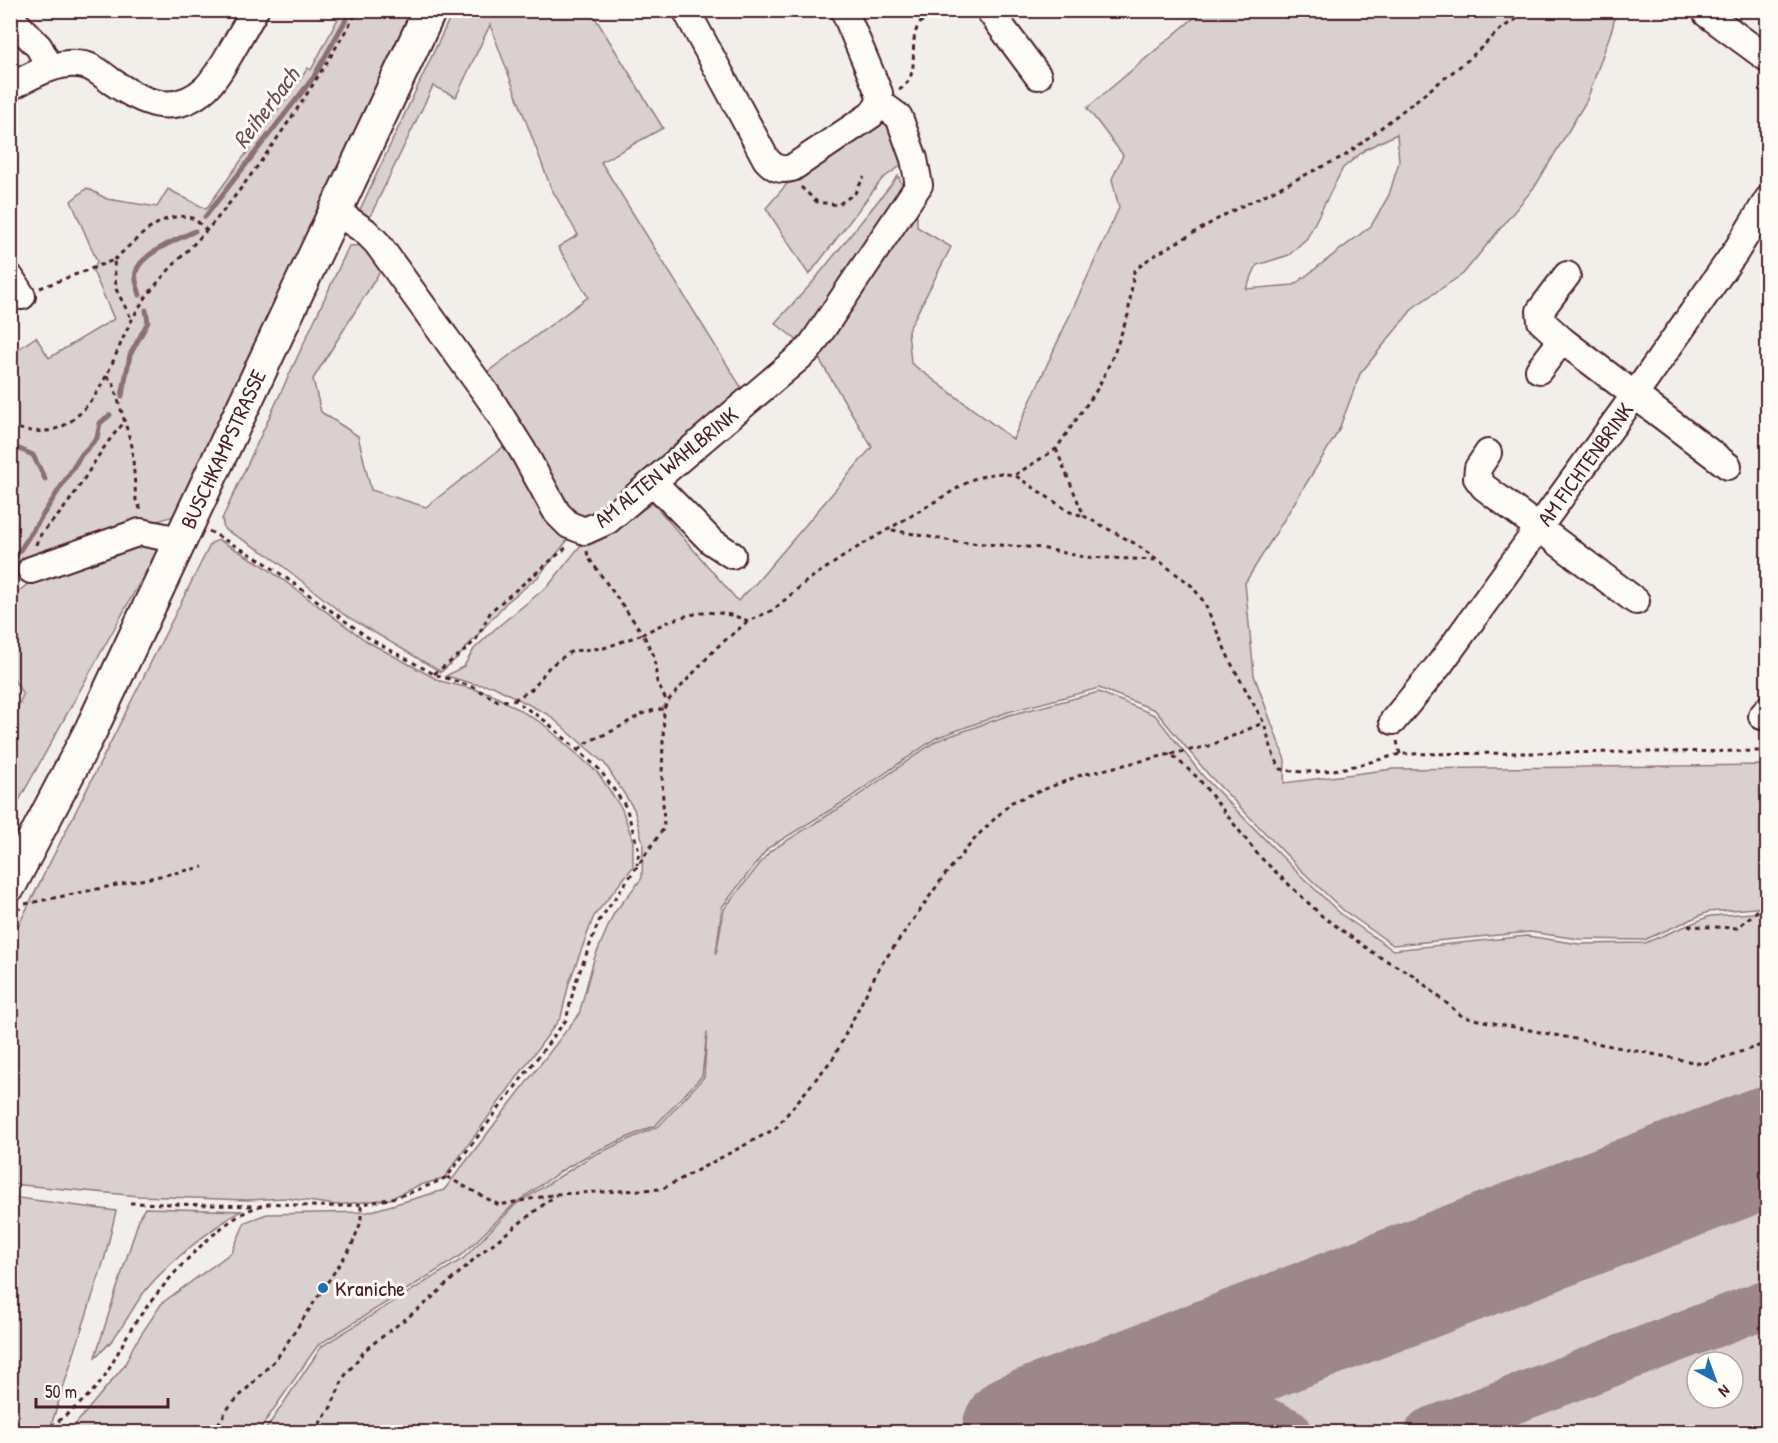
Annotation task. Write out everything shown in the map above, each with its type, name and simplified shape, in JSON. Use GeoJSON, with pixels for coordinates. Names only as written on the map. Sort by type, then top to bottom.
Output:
{"type":"FeatureCollection","features":[{"type":"Feature","properties":{"kind":"main road","name":"BUSCHKAMPSTRASSE"},"geometry":{"type":"LineString","coordinates":[[13,893],[91,730],[179,534],[337,212],[430,10]]}},
{"type":"Feature","properties":{"kind":"street"},"geometry":{"type":"LineString","coordinates":[[10,87],[50,68],[86,65],[143,101],[180,103],[192,98],[208,86],[255,10]]}},
{"type":"Feature","properties":{"kind":"street"},"geometry":{"type":"LineString","coordinates":[[686,10],[766,159],[774,167],[789,169],[871,114],[880,103],[879,93],[844,10]]}},
{"type":"Feature","properties":{"kind":"street"},"geometry":{"type":"LineString","coordinates":[[989,10],[1038,76]]}},
{"type":"Feature","properties":{"kind":"street"},"geometry":{"type":"LineString","coordinates":[[1707,14],[1767,59]]}},
{"type":"Feature","properties":{"kind":"street"},"geometry":{"type":"LineString","coordinates":[[10,17],[39,47],[50,68]]}},
{"type":"Feature","properties":{"kind":"street","name":"AM ALTEN WAHLBRINK"},"geometry":{"type":"LineString","coordinates":[[337,212],[365,231],[384,252],[490,399],[563,520],[585,531],[608,521],[809,349],[919,185],[914,159],[900,117],[880,103]]}},
{"type":"Feature","properties":{"kind":"street","name":"AM FICHTENBRINK"},"geometry":{"type":"LineString","coordinates":[[1393,721],[1440,664],[1634,396],[1736,251],[1767,199]]}},
{"type":"Feature","properties":{"kind":"street"},"geometry":{"type":"LineString","coordinates":[[1567,274],[1540,311],[1541,321],[1634,396],[1728,466]]}},
{"type":"Feature","properties":{"kind":"street"},"geometry":{"type":"LineString","coordinates":[[1539,370],[1562,340]]}},
{"type":"Feature","properties":{"kind":"street"},"geometry":{"type":"LineString","coordinates":[[1488,453],[1478,468],[1477,478],[1484,487],[1636,601]]}},
{"type":"Feature","properties":{"kind":"street"},"geometry":{"type":"LineString","coordinates":[[653,482],[711,541],[732,555]]}},
{"type":"Feature","properties":{"kind":"street"},"geometry":{"type":"LineString","coordinates":[[31,570],[140,531],[179,534]]}},
{"type":"Feature","properties":{"kind":"path"},"geometry":{"type":"LineString","coordinates":[[880,103],[906,86],[914,66],[917,26],[932,10]]}},
{"type":"Feature","properties":{"kind":"path"},"geometry":{"type":"LineString","coordinates":[[1015,475],[1056,449],[1098,388],[1114,354],[1128,315],[1134,271],[1150,258],[1228,213],[1346,155],[1468,60],[1502,28],[1531,10]]}},
{"type":"Feature","properties":{"kind":"path"},"geometry":{"type":"LineString","coordinates":[[10,426],[30,431],[55,430],[84,410],[107,376],[132,321],[148,295],[207,231],[307,97],[357,11]]}},
{"type":"Feature","properties":{"kind":"path"},"geometry":{"type":"LineString","coordinates":[[789,169],[805,192],[817,202],[829,205],[846,202],[864,177]]}},
{"type":"Feature","properties":{"kind":"path"},"geometry":{"type":"LineString","coordinates":[[16,286],[114,260],[147,230],[174,217],[193,218],[207,231]]}},
{"type":"Feature","properties":{"kind":"path"},"geometry":{"type":"LineString","coordinates":[[114,260],[116,289],[132,321]]}},
{"type":"Feature","properties":{"kind":"path"},"geometry":{"type":"LineString","coordinates":[[107,376],[112,383],[123,424],[132,446],[136,500],[179,534],[264,562],[370,639],[434,674],[473,687],[498,701],[514,700],[532,689],[550,666],[572,651],[604,648],[643,634],[664,623],[697,613],[728,612],[748,621]]}},
{"type":"Feature","properties":{"kind":"path"},"geometry":{"type":"LineString","coordinates":[[31,570],[38,538],[62,511],[106,442],[123,424]]}},
{"type":"Feature","properties":{"kind":"path"},"geometry":{"type":"LineString","coordinates":[[1056,449],[1084,516]]}},
{"type":"Feature","properties":{"kind":"path"},"geometry":{"type":"LineString","coordinates":[[130,1203],[257,1206],[280,1203],[312,1206],[361,1204],[420,1191],[447,1177],[566,1020],[575,984],[599,921],[664,828],[662,775],[664,709],[667,702],[716,648],[748,621],[773,610],[808,580],[973,479],[996,473],[1015,475],[1070,512],[1084,516],[1134,543],[1192,586],[1204,602],[1231,663],[1263,723],[1274,757],[1281,769],[1295,772],[1344,770],[1400,754],[1767,751]]}},
{"type":"Feature","properties":{"kind":"path"},"geometry":{"type":"LineString","coordinates":[[891,530],[957,542],[1041,548],[1084,557],[1158,560]]}},
{"type":"Feature","properties":{"kind":"path"},"geometry":{"type":"LineString","coordinates":[[585,531],[588,557],[643,634],[654,656],[657,682],[667,702]]}},
{"type":"Feature","properties":{"kind":"path"},"geometry":{"type":"LineString","coordinates":[[434,674],[472,644],[491,611],[585,531]]}},
{"type":"Feature","properties":{"kind":"path"},"geometry":{"type":"LineString","coordinates":[[514,700],[544,720],[600,770],[627,807],[639,852],[637,868]]}},
{"type":"Feature","properties":{"kind":"path"},"geometry":{"type":"LineString","coordinates":[[579,750],[588,740],[608,734],[633,717],[652,710],[664,709]]}},
{"type":"Feature","properties":{"kind":"path"},"geometry":{"type":"LineString","coordinates":[[447,1177],[499,1205],[558,1194],[662,1189],[775,1129],[834,1057],[879,968],[944,876],[978,834],[1012,802],[1081,775],[1209,746],[1263,723]]}},
{"type":"Feature","properties":{"kind":"path"},"geometry":{"type":"LineString","coordinates":[[1171,754],[1198,778],[1259,856],[1322,916],[1378,956],[1413,975],[1463,1017],[1703,1064],[1767,1043]]}},
{"type":"Feature","properties":{"kind":"path"},"geometry":{"type":"LineString","coordinates":[[13,893],[22,905],[203,867]]}},
{"type":"Feature","properties":{"kind":"path"},"geometry":{"type":"LineString","coordinates":[[1688,927],[1737,928],[1764,905],[1767,891]]}},
{"type":"Feature","properties":{"kind":"path"},"geometry":{"type":"LineString","coordinates":[[314,1432],[331,1407],[344,1377],[366,1349],[425,1304],[482,1252],[558,1194]]}},
{"type":"Feature","properties":{"kind":"path"},"geometry":{"type":"LineString","coordinates":[[213,1432],[229,1407],[277,1358],[351,1247],[361,1222],[361,1204]]}},
{"type":"Feature","properties":{"kind":"path"},"geometry":{"type":"LineString","coordinates":[[45,1432],[98,1385],[131,1330],[166,1282],[226,1225],[257,1206]]}},
{"type":"Feature","properties":{"kind":"shaded area"},"geometry":{"type":"Polygon","coordinates":[[[342,11],[419,11],[174,516],[102,538],[28,568],[11,570],[11,354],[36,337],[49,358],[114,319],[93,271],[97,261],[71,201],[87,188],[107,199],[157,207],[168,189],[206,209],[308,68],[311,70],[342,11]]]}},
{"type":"Feature","properties":{"kind":"shaded area"},"geometry":{"type":"Polygon","coordinates":[[[453,11],[591,11],[663,128],[601,162],[746,395],[600,520],[566,514],[482,376],[588,297],[558,247],[578,235],[551,188],[490,25],[456,97],[433,86],[365,227],[357,216],[453,11]]]}},
{"type":"Feature","properties":{"kind":"shaded area"},"geometry":{"type":"Polygon","coordinates":[[[1202,11],[1615,11],[1613,26],[1587,100],[1536,185],[1463,274],[1414,307],[1360,374],[1338,432],[1245,583],[1254,675],[1285,760],[1284,783],[1393,769],[1767,765],[1767,907],[1708,912],[1644,940],[1579,939],[1530,932],[1393,945],[1343,910],[1301,870],[1208,774],[1155,710],[1099,688],[1008,712],[936,738],[845,801],[768,848],[722,907],[716,954],[724,909],[770,851],[846,804],[936,741],[1009,715],[1099,692],[1155,715],[1203,776],[1297,872],[1342,915],[1393,950],[1527,936],[1579,944],[1645,943],[1710,916],[1767,912],[1767,1432],[264,1432],[322,1346],[464,1258],[516,1204],[592,1156],[659,1126],[704,1077],[707,1032],[702,1076],[656,1125],[592,1153],[561,1171],[514,1204],[462,1255],[318,1345],[258,1432],[69,1432],[124,1366],[134,1345],[162,1303],[232,1252],[245,1222],[267,1214],[368,1212],[444,1190],[579,1014],[594,959],[614,913],[642,878],[643,843],[634,809],[605,764],[549,715],[493,686],[474,684],[446,676],[464,666],[474,649],[549,585],[580,546],[605,535],[653,503],[738,601],[756,583],[872,447],[818,357],[775,323],[812,283],[898,176],[917,216],[917,227],[951,247],[908,331],[911,363],[1013,439],[1119,208],[1112,179],[1123,155],[1087,108],[1202,11]],[[1397,134],[1366,149],[1343,168],[1307,238],[1289,255],[1257,265],[1246,289],[1294,285],[1371,226],[1389,195],[1399,162],[1397,134]]]}},
{"type":"Feature","properties":{"kind":"shaded area"},"geometry":{"type":"Polygon","coordinates":[[[887,116],[906,154],[902,165],[882,179],[809,275],[766,208],[793,177],[887,116]]]}},
{"type":"Feature","properties":{"kind":"shaded area"},"geometry":{"type":"Polygon","coordinates":[[[368,245],[384,265],[313,379],[321,412],[358,436],[371,490],[426,507],[508,443],[567,541],[538,577],[506,603],[458,657],[441,672],[343,614],[269,555],[224,529],[222,519],[349,246],[368,245]]]}},
{"type":"Feature","properties":{"kind":"shaded area"},"geometry":{"type":"Polygon","coordinates":[[[143,539],[161,544],[11,815],[10,730],[23,694],[10,674],[11,607],[19,591],[39,575],[143,539]]]}},
{"type":"Feature","properties":{"kind":"shaded area"},"geometry":{"type":"Polygon","coordinates":[[[219,540],[261,564],[368,642],[440,681],[490,693],[542,723],[598,773],[622,809],[633,841],[633,867],[594,916],[569,983],[561,1017],[444,1178],[417,1186],[390,1199],[336,1205],[286,1198],[247,1200],[139,1196],[11,1184],[11,940],[211,543],[219,540]]]}},
{"type":"Feature","properties":{"kind":"shaded area"},"geometry":{"type":"Polygon","coordinates":[[[11,1197],[116,1211],[105,1257],[49,1432],[11,1432],[11,1197]]]}},
{"type":"Feature","properties":{"kind":"shaded area"},"geometry":{"type":"Polygon","coordinates":[[[145,1208],[241,1211],[202,1238],[151,1284],[115,1336],[95,1357],[140,1216],[145,1208]]]}},
{"type":"Feature","properties":{"kind":"waterway","name":"Reiherbach"},"geometry":{"type":"LineString","coordinates":[[205,217],[313,78],[348,16]]}},
{"type":"Feature","properties":{"kind":"waterway","name":"Reiherbach"},"geometry":{"type":"LineString","coordinates":[[140,295],[136,283],[136,272],[139,265],[161,247],[195,231]]}},
{"type":"Feature","properties":{"kind":"waterway","name":"Reiherbach"},"geometry":{"type":"LineString","coordinates":[[122,396],[130,355],[148,322],[146,310]]}},
{"type":"Feature","properties":{"kind":"waterway","name":"Reiherbach"},"geometry":{"type":"LineString","coordinates":[[17,555],[82,454],[97,438],[100,423],[110,415]]}},
{"type":"Feature","properties":{"kind":"waterway"},"geometry":{"type":"LineString","coordinates":[[10,445],[33,455],[45,479]]}},
{"type":"Feature","properties":{"kind":"taxiway"},"geometry":{"type":"LineString","coordinates":[[1429,1432],[1768,1303]]}},
{"type":"Feature","properties":{"kind":"taxiway"},"geometry":{"type":"LineString","coordinates":[[1130,1391],[1162,1384],[1193,1388],[1288,1432]]}},
{"type":"Feature","properties":{"kind":"runway"},"geometry":{"type":"LineString","coordinates":[[1022,1432],[1768,1146]]}},
{"type":"Feature","properties":{"kind":"place","name":"Kraniche"},"geometry":{"type":"Point","coordinates":[323,1288]}}]}
